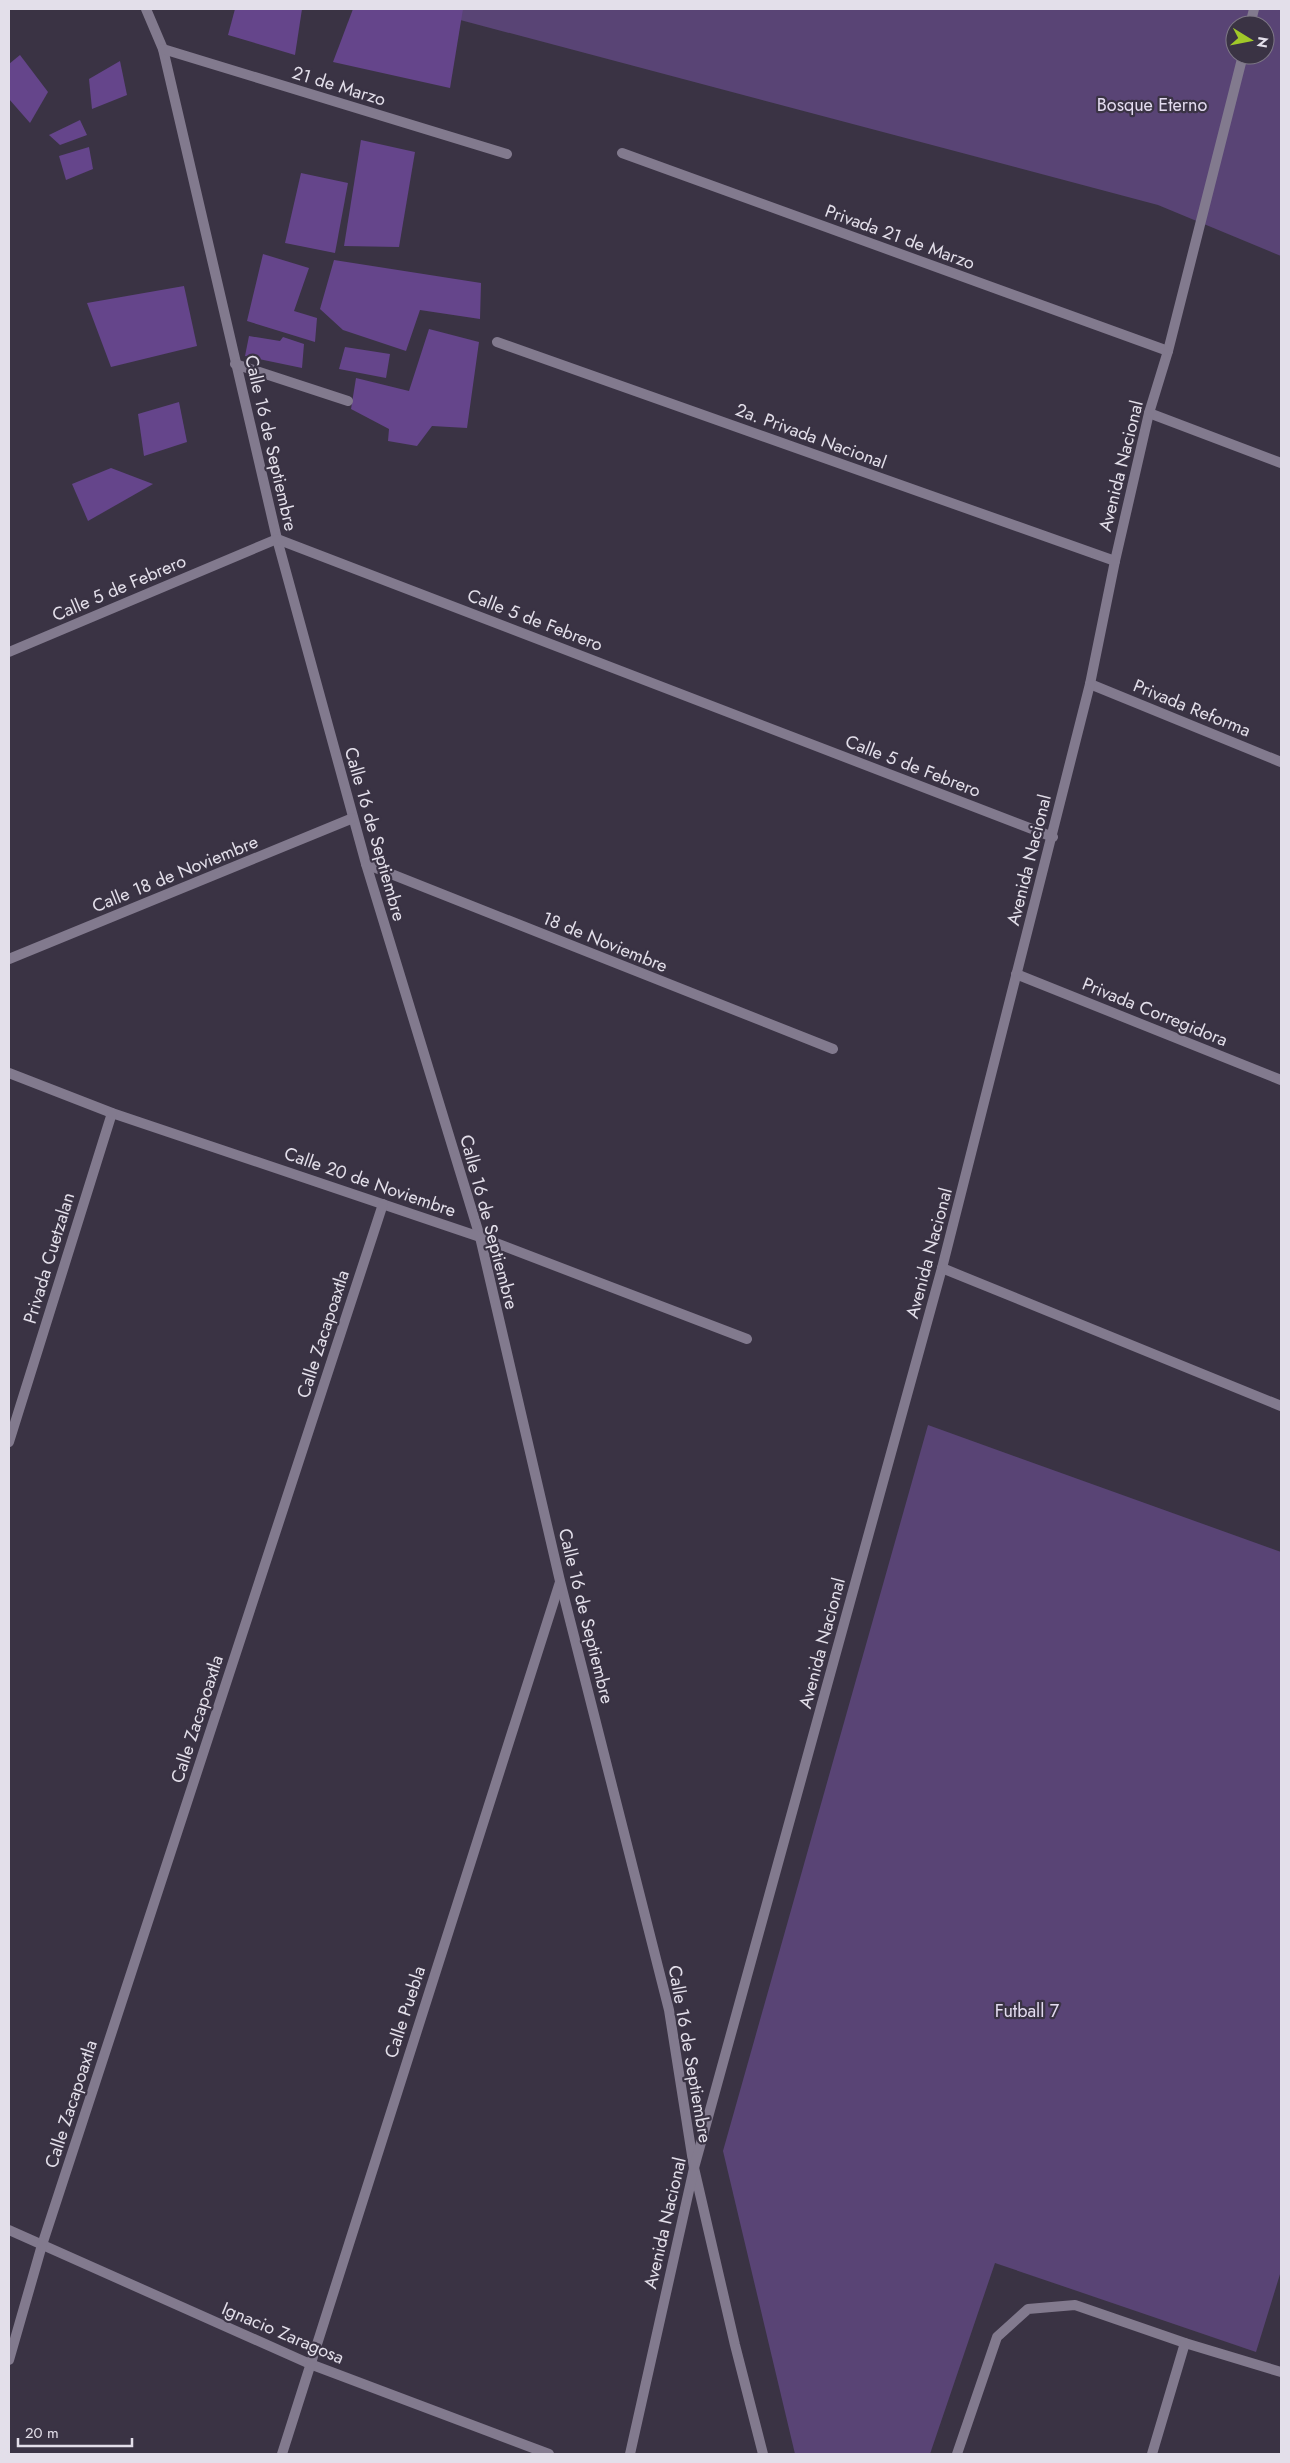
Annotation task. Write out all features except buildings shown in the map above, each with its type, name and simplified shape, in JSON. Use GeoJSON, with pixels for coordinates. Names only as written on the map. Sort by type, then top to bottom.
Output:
{"type":"FeatureCollection","features":[{"type":"Feature","properties":{"kind":"street","name":"Calle 16 de Septiembre"},"geometry":{"type":"LineString","coordinates":[[146,9],[162,49],[277,538],[353,818],[480,1237],[560,1581],[669,2010],[694,2168],[735,2345],[763,2454]]}},
{"type":"Feature","properties":{"kind":"street","name":"21 de Marzo"},"geometry":{"type":"LineString","coordinates":[[162,49],[506,154]]}},
{"type":"Feature","properties":{"kind":"street","name":"Avenida Nacional"},"geometry":{"type":"LineString","coordinates":[[630,2454],[694,2168],[942,1268],[1090,684],[1115,561],[1149,413],[1168,351],[1240,65]]}},
{"type":"Feature","properties":{"kind":"street","name":"Privada 21 de Marzo"},"geometry":{"type":"LineString","coordinates":[[622,153],[1168,351]]}},
{"type":"Feature","properties":{"kind":"street","name":"2a. Privada Nacional"},"geometry":{"type":"LineString","coordinates":[[497,342],[1115,561]]}},
{"type":"Feature","properties":{"kind":"street"},"geometry":{"type":"LineString","coordinates":[[235,364],[348,401]]}},
{"type":"Feature","properties":{"kind":"street"},"geometry":{"type":"LineString","coordinates":[[1149,413],[1281,464]]}},
{"type":"Feature","properties":{"kind":"street","name":"Calle 5 de Febrero"},"geometry":{"type":"LineString","coordinates":[[9,652],[277,538],[1052,837]]}},
{"type":"Feature","properties":{"kind":"street","name":"Privada Reforma"},"geometry":{"type":"LineString","coordinates":[[1090,684],[1281,762]]}},
{"type":"Feature","properties":{"kind":"street","name":"Calle 18 de Noviembre"},"geometry":{"type":"LineString","coordinates":[[9,959],[353,818]]}},
{"type":"Feature","properties":{"kind":"street","name":"18 de Noviembre"},"geometry":{"type":"LineString","coordinates":[[366,864],[832,1049]]}},
{"type":"Feature","properties":{"kind":"street","name":"Privada Corregidora"},"geometry":{"type":"LineString","coordinates":[[1016,974],[1281,1080]]}},
{"type":"Feature","properties":{"kind":"street","name":"Calle 20 de Noviembre"},"geometry":{"type":"LineString","coordinates":[[9,1073],[112,1113],[480,1237],[748,1339]]}},
{"type":"Feature","properties":{"kind":"street","name":"Privada Cuetzalan"},"geometry":{"type":"LineString","coordinates":[[9,1442],[112,1113]]}},
{"type":"Feature","properties":{"kind":"street","name":"Calle Zacapoaxtla"},"geometry":{"type":"LineString","coordinates":[[9,2360],[42,2245],[383,1204]]}},
{"type":"Feature","properties":{"kind":"street"},"geometry":{"type":"LineString","coordinates":[[942,1268],[1281,1406]]}},
{"type":"Feature","properties":{"kind":"street","name":"Calle Puebla"},"geometry":{"type":"LineString","coordinates":[[282,2454],[560,1581]]}},
{"type":"Feature","properties":{"kind":"street","name":"Ignacio Zaragosa"},"geometry":{"type":"LineString","coordinates":[[9,2230],[310,2364],[549,2454]]}},
{"type":"Feature","properties":{"kind":"street"},"geometry":{"type":"LineString","coordinates":[[957,2454],[997,2337],[1028,2309],[1075,2305],[1185,2343],[1281,2372]]}},
{"type":"Feature","properties":{"kind":"street"},"geometry":{"type":"LineString","coordinates":[[1152,2454],[1185,2343]]}},
{"type":"Feature","properties":{"kind":"green space","name":"Bosque Eterno"},"geometry":{"type":"Polygon","coordinates":[[[419,9],[1281,9],[1281,256],[1158,205],[419,9]]]}},
{"type":"Feature","properties":{"kind":"green space","name":"Futball 7"},"geometry":{"type":"Polygon","coordinates":[[[928,1425],[1281,1552],[1281,2271],[1256,2352],[995,2263],[930,2454],[795,2454],[723,2151],[928,1425]]]}}]}
